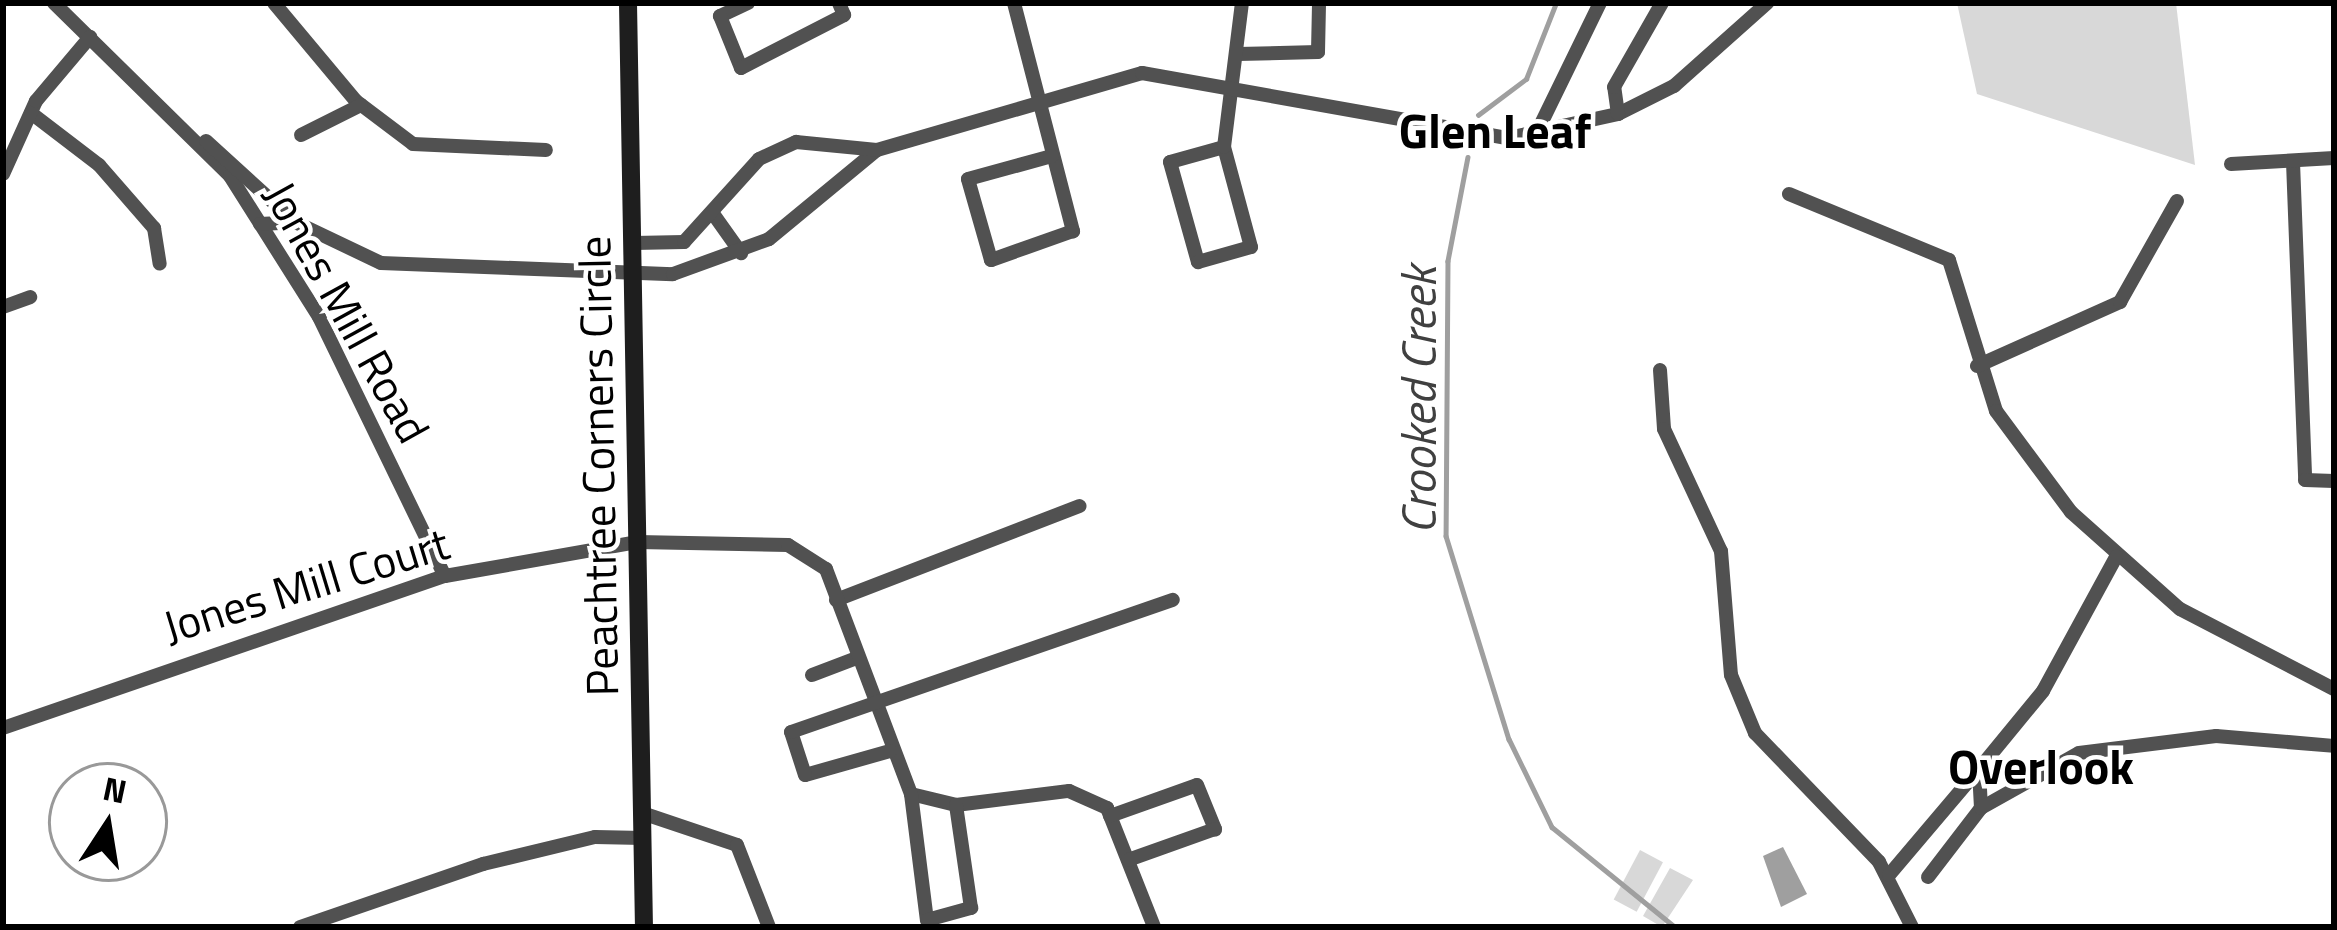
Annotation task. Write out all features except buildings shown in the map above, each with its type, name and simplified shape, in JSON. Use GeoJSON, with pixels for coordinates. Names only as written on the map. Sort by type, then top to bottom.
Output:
{"type":"FeatureCollection","features":[{"type":"Feature","properties":{"kind":"street","name":"Jones Mill Road"},"geometry":{"type":"LineString","coordinates":[[54,3],[195,135],[260,224],[319,316],[445,576]]}},
{"type":"Feature","properties":{"kind":"street"},"geometry":{"type":"LineString","coordinates":[[274,3],[361,105],[413,144],[546,150]]}},
{"type":"Feature","properties":{"kind":"street","name":"Peachtree Corners Circle"},"geometry":{"type":"LineString","coordinates":[[628,3],[644,927]]}},
{"type":"Feature","properties":{"kind":"street"},"geometry":{"type":"LineString","coordinates":[[748,3],[720,16],[741,68],[844,15],[838,3]]}},
{"type":"Feature","properties":{"kind":"street"},"geometry":{"type":"LineString","coordinates":[[1014,3],[1073,231],[991,260],[968,179],[1052,156]]}},
{"type":"Feature","properties":{"kind":"street"},"geometry":{"type":"LineString","coordinates":[[1224,147],[1171,162],[1198,262],[1251,247],[1224,147],[1236,86],[1242,3]]}},
{"type":"Feature","properties":{"kind":"street"},"geometry":{"type":"LineString","coordinates":[[1238,54],[1318,52],[1319,3]]}},
{"type":"Feature","properties":{"kind":"street"},"geometry":{"type":"LineString","coordinates":[[1538,130],[1600,3]]}},
{"type":"Feature","properties":{"kind":"street"},"geometry":{"type":"LineString","coordinates":[[1618,114],[1614,87],[1662,3]]}},
{"type":"Feature","properties":{"kind":"street"},"geometry":{"type":"LineString","coordinates":[[195,135],[295,222],[381,263],[634,264],[673,274],[741,253],[877,150],[1036,98],[1142,73],[1236,86],[1508,138],[1618,114],[1674,86],[1767,3]]}},
{"type":"Feature","properties":{"kind":"street"},"geometry":{"type":"LineString","coordinates":[[3,174],[31,113],[90,37]]}},
{"type":"Feature","properties":{"kind":"street"},"geometry":{"type":"LineString","coordinates":[[301,135],[361,105]]}},
{"type":"Feature","properties":{"kind":"street"},"geometry":{"type":"LineString","coordinates":[[31,113],[99,165],[154,228],[160,264]]}},
{"type":"Feature","properties":{"kind":"street"},"geometry":{"type":"LineString","coordinates":[[634,243],[684,242],[714,215],[759,159],[796,142],[877,150]]}},
{"type":"Feature","properties":{"kind":"street"},"geometry":{"type":"LineString","coordinates":[[2231,164],[2334,158]]}},
{"type":"Feature","properties":{"kind":"street"},"geometry":{"type":"LineString","coordinates":[[2293,162],[2305,480],[2334,481]]}},
{"type":"Feature","properties":{"kind":"street"},"geometry":{"type":"LineString","coordinates":[[1789,194],[1949,260],[1976,366],[2027,461],[2116,557],[2180,609],[2334,689]]}},
{"type":"Feature","properties":{"kind":"street"},"geometry":{"type":"LineString","coordinates":[[1976,366],[2120,302],[2177,202]]}},
{"type":"Feature","properties":{"kind":"street"},"geometry":{"type":"LineString","coordinates":[[714,215],[741,253]]}},
{"type":"Feature","properties":{"kind":"street"},"geometry":{"type":"LineString","coordinates":[[260,224],[295,222]]}},
{"type":"Feature","properties":{"kind":"street"},"geometry":{"type":"LineString","coordinates":[[3,307],[30,297]]}},
{"type":"Feature","properties":{"kind":"street"},"geometry":{"type":"LineString","coordinates":[[1660,370],[1664,429],[1721,551],[1732,675],[1755,733],[1889,875],[1912,927]]}},
{"type":"Feature","properties":{"kind":"street"},"geometry":{"type":"LineString","coordinates":[[836,601],[1079,506]]}},
{"type":"Feature","properties":{"kind":"street","name":"Jones Mill Court"},"geometry":{"type":"LineString","coordinates":[[3,728],[445,576],[638,542],[788,544],[826,569],[854,659],[911,794],[927,920],[970,908],[956,805]]}},
{"type":"Feature","properties":{"kind":"street"},"geometry":{"type":"LineString","coordinates":[[1889,875],[2043,691],[2116,557]]}},
{"type":"Feature","properties":{"kind":"street"},"geometry":{"type":"LineString","coordinates":[[890,751],[805,776],[791,732],[870,700],[1173,600]]}},
{"type":"Feature","properties":{"kind":"street"},"geometry":{"type":"LineString","coordinates":[[812,675],[854,659]]}},
{"type":"Feature","properties":{"kind":"street"},"geometry":{"type":"LineString","coordinates":[[1928,877],[1981,808],[2024,778],[2117,744],[2216,736],[2334,746]]}},
{"type":"Feature","properties":{"kind":"street"},"geometry":{"type":"LineString","coordinates":[[1978,769],[1981,808]]}},
{"type":"Feature","properties":{"kind":"street"},"geometry":{"type":"LineString","coordinates":[[1110,816],[1197,784],[1215,829],[1128,860]]}},
{"type":"Feature","properties":{"kind":"street"},"geometry":{"type":"LineString","coordinates":[[911,794],[956,805],[1069,791],[1110,816],[1154,927]]}},
{"type":"Feature","properties":{"kind":"street"},"geometry":{"type":"LineString","coordinates":[[642,813],[737,845],[769,927]]}},
{"type":"Feature","properties":{"kind":"street"},"geometry":{"type":"LineString","coordinates":[[300,927],[483,864],[596,837],[643,838]]}},
{"type":"Feature","properties":{"kind":"shaded area"},"geometry":{"type":"Polygon","coordinates":[[[1957,3],[2176,3],[2195,165],[1977,94],[1957,3]]]}},
{"type":"Feature","properties":{"kind":"shaded area"},"geometry":{"type":"Polygon","coordinates":[[[1783,847],[1807,894],[1781,907],[1763,856],[1783,847]]]}},
{"type":"Feature","properties":{"kind":"shaded area"},"geometry":{"type":"Polygon","coordinates":[[[1640,850],[1663,862],[1637,912],[1614,899],[1640,850]]]}},
{"type":"Feature","properties":{"kind":"shaded area"},"geometry":{"type":"Polygon","coordinates":[[[1670,868],[1693,880],[1662,927],[1643,916],[1670,868]]]}},
{"type":"Feature","properties":{"kind":"waterway","name":"Crooked Creek"},"geometry":{"type":"LineString","coordinates":[[1478,115],[1526,79],[1556,3]]}},
{"type":"Feature","properties":{"kind":"waterway","name":"Crooked Creek"},"geometry":{"type":"LineString","coordinates":[[1468,157],[1448,261],[1446,536],[1509,739],[1552,827],[1675,927]]}},
{"type":"Feature","properties":{"kind":"district","name":"Glen Leaf"},"geometry":{"type":"Point","coordinates":[1495,131]}},
{"type":"Feature","properties":{"kind":"district","name":"Overlook"},"geometry":{"type":"Point","coordinates":[2041,767]}}]}
